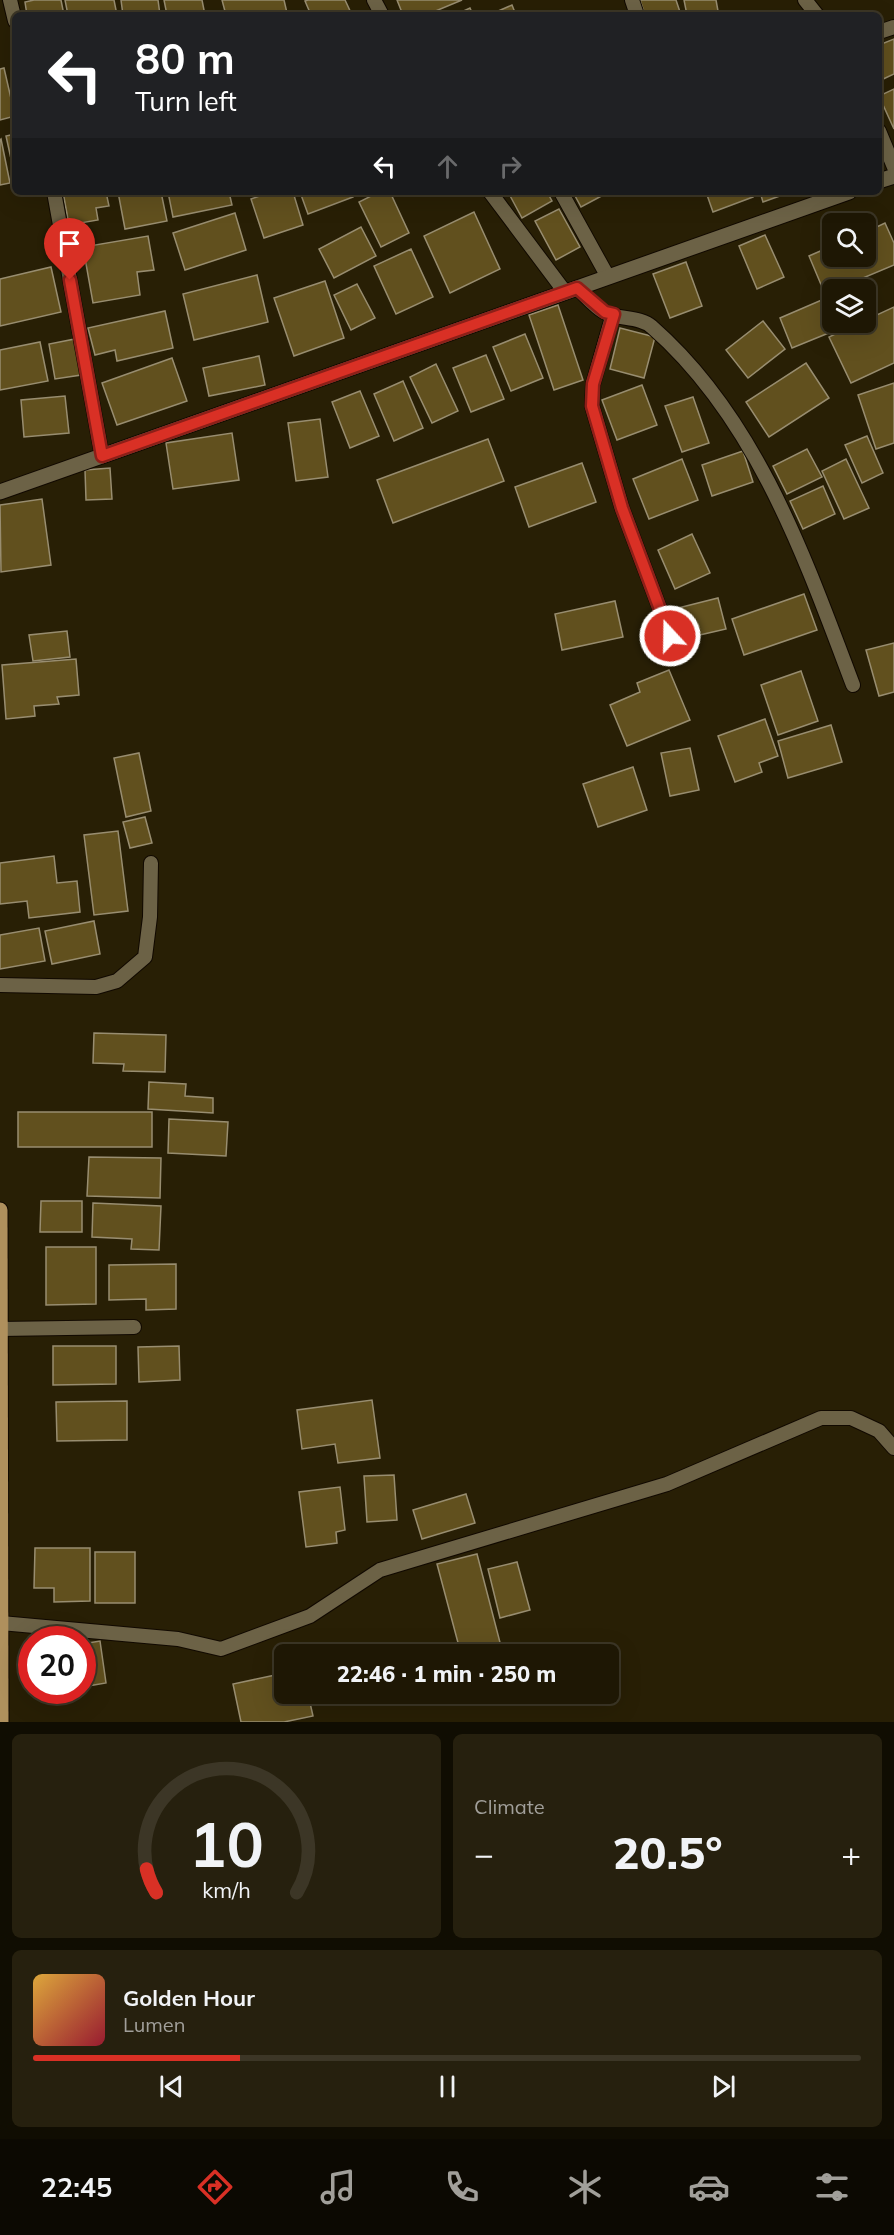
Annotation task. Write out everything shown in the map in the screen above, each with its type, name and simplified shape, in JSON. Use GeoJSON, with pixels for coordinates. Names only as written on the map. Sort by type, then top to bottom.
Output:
{"type":"FeatureCollection","features":[{"type":"Feature","properties":{"kind":"main road"},"geometry":{"type":"LineString","coordinates":[[0,1210],[1,1722]]}},
{"type":"Feature","properties":{"kind":"street"},"geometry":{"type":"LineString","coordinates":[[0,492],[840,195]]}},
{"type":"Feature","properties":{"kind":"lane"},"geometry":{"type":"LineString","coordinates":[[805,0],[815,12]]}},
{"type":"Feature","properties":{"kind":"lane"},"geometry":{"type":"LineString","coordinates":[[882,138],[894,167]]}},
{"type":"Feature","properties":{"kind":"lane"},"geometry":{"type":"LineString","coordinates":[[55,195],[102,456]]}},
{"type":"Feature","properties":{"kind":"lane"},"geometry":{"type":"LineString","coordinates":[[492,195],[571,290],[605,312],[649,324],[688,360],[732,420],[777,495],[818,592],[853,685]]}},
{"type":"Feature","properties":{"kind":"lane"},"geometry":{"type":"LineString","coordinates":[[563,195],[608,277]]}},
{"type":"Feature","properties":{"kind":"lane"},"geometry":{"type":"LineString","coordinates":[[614,314],[593,384],[592,406],[622,508],[670,636]]}},
{"type":"Feature","properties":{"kind":"lane"},"geometry":{"type":"LineString","coordinates":[[0,986],[96,987],[117,981],[145,957],[150,917],[151,863]]}},
{"type":"Feature","properties":{"kind":"lane"},"geometry":{"type":"LineString","coordinates":[[0,1329],[134,1327]]}},
{"type":"Feature","properties":{"kind":"lane"},"geometry":{"type":"LineString","coordinates":[[1,1623],[178,1639],[221,1649],[310,1616],[380,1570],[667,1484],[821,1418],[851,1418],[879,1431],[894,1448]]}},
{"type":"Feature","properties":{"kind":"building"},"geometry":{"type":"Polygon","coordinates":[[[61,0],[63,12],[27,12],[25,2],[61,0]]]}},
{"type":"Feature","properties":{"kind":"building"},"geometry":{"type":"Polygon","coordinates":[[[65,0],[114,0],[116,12],[67,12],[65,0]]]}},
{"type":"Feature","properties":{"kind":"building"},"geometry":{"type":"Polygon","coordinates":[[[121,0],[158,0],[160,12],[123,12],[121,0]]]}},
{"type":"Feature","properties":{"kind":"building"},"geometry":{"type":"Polygon","coordinates":[[[164,0],[202,0],[204,12],[166,12],[164,0]]]}},
{"type":"Feature","properties":{"kind":"building"},"geometry":{"type":"Polygon","coordinates":[[[222,0],[284,0],[287,12],[225,12],[222,0]]]}},
{"type":"Feature","properties":{"kind":"building"},"geometry":{"type":"Polygon","coordinates":[[[345,0],[351,12],[310,12],[305,1],[345,0]]]}},
{"type":"Feature","properties":{"kind":"building"},"geometry":{"type":"Polygon","coordinates":[[[397,0],[462,0],[433,12],[402,12],[397,0]]]}},
{"type":"Feature","properties":{"kind":"building"},"geometry":{"type":"Polygon","coordinates":[[[640,0],[676,0],[680,12],[644,12],[640,0]]]}},
{"type":"Feature","properties":{"kind":"building"},"geometry":{"type":"Polygon","coordinates":[[[684,0],[716,0],[718,11],[686,12],[684,0]]]}},
{"type":"Feature","properties":{"kind":"building"},"geometry":{"type":"Polygon","coordinates":[[[512,5],[515,12],[496,12],[512,5]]]}},
{"type":"Feature","properties":{"kind":"building"},"geometry":{"type":"Polygon","coordinates":[[[894,39],[894,74],[882,80],[882,44],[894,39]]]}},
{"type":"Feature","properties":{"kind":"building"},"geometry":{"type":"Polygon","coordinates":[[[4,68],[12,103],[12,117],[0,120],[0,69],[4,68]]]}},
{"type":"Feature","properties":{"kind":"building"},"geometry":{"type":"Polygon","coordinates":[[[894,89],[894,129],[882,103],[882,95],[894,89]]]}},
{"type":"Feature","properties":{"kind":"building"},"geometry":{"type":"Polygon","coordinates":[[[12,135],[12,163],[6,136],[12,135]]]}},
{"type":"Feature","properties":{"kind":"building"},"geometry":{"type":"Polygon","coordinates":[[[0,140],[10,183],[0,185],[0,140]]]}},
{"type":"Feature","properties":{"kind":"building"},"geometry":{"type":"Polygon","coordinates":[[[64,195],[107,195],[109,206],[96,208],[98,220],[69,225],[64,195]]]}},
{"type":"Feature","properties":{"kind":"building"},"geometry":{"type":"Polygon","coordinates":[[[119,195],[162,195],[167,221],[125,229],[119,195]]]}},
{"type":"Feature","properties":{"kind":"building"},"geometry":{"type":"Polygon","coordinates":[[[169,195],[230,195],[232,205],[173,217],[169,195]]]}},
{"type":"Feature","properties":{"kind":"building"},"geometry":{"type":"Polygon","coordinates":[[[262,195],[294,195],[303,225],[264,238],[251,199],[262,195]]]}},
{"type":"Feature","properties":{"kind":"building"},"geometry":{"type":"Polygon","coordinates":[[[301,195],[353,195],[353,197],[308,214],[301,195]]]}},
{"type":"Feature","properties":{"kind":"building"},"geometry":{"type":"Polygon","coordinates":[[[373,195],[391,195],[409,233],[381,247],[359,202],[373,195]]]}},
{"type":"Feature","properties":{"kind":"building"},"geometry":{"type":"Polygon","coordinates":[[[510,195],[549,195],[552,201],[522,218],[510,195]]]}},
{"type":"Feature","properties":{"kind":"building"},"geometry":{"type":"Polygon","coordinates":[[[575,195],[603,195],[581,207],[575,195]]]}},
{"type":"Feature","properties":{"kind":"building"},"geometry":{"type":"Polygon","coordinates":[[[707,195],[752,195],[753,197],[713,212],[707,195]]]}},
{"type":"Feature","properties":{"kind":"building"},"geometry":{"type":"Polygon","coordinates":[[[761,195],[783,195],[763,202],[761,195]]]}},
{"type":"Feature","properties":{"kind":"building"},"geometry":{"type":"Polygon","coordinates":[[[559,209],[580,247],[556,260],[535,221],[559,209]]]}},
{"type":"Feature","properties":{"kind":"building"},"geometry":{"type":"Polygon","coordinates":[[[474,212],[500,269],[450,293],[424,236],[474,212]]]}},
{"type":"Feature","properties":{"kind":"building"},"geometry":{"type":"Polygon","coordinates":[[[235,213],[246,250],[185,270],[173,233],[235,213]]]}},
{"type":"Feature","properties":{"kind":"building"},"geometry":{"type":"Polygon","coordinates":[[[885,223],[894,243],[894,265],[861,279],[822,279],[822,287],[809,256],[822,250],[822,267],[876,267],[876,227],[885,223]]]}},
{"type":"Feature","properties":{"kind":"building"},"geometry":{"type":"Polygon","coordinates":[[[361,227],[376,256],[334,278],[319,249],[361,227]]]}},
{"type":"Feature","properties":{"kind":"building"},"geometry":{"type":"Polygon","coordinates":[[[765,235],[784,277],[757,289],[739,246],[765,235]]]}},
{"type":"Feature","properties":{"kind":"building"},"geometry":{"type":"Polygon","coordinates":[[[148,236],[154,270],[137,272],[140,295],[93,303],[83,247],[148,236]]]}},
{"type":"Feature","properties":{"kind":"building"},"geometry":{"type":"Polygon","coordinates":[[[411,249],[433,297],[396,314],[374,266],[411,249]]]}},
{"type":"Feature","properties":{"kind":"building"},"geometry":{"type":"Polygon","coordinates":[[[686,262],[702,306],[670,318],[653,274],[686,262]]]}},
{"type":"Feature","properties":{"kind":"building"},"geometry":{"type":"Polygon","coordinates":[[[51,267],[61,312],[0,326],[0,279],[51,267]]]}},
{"type":"Feature","properties":{"kind":"building"},"geometry":{"type":"Polygon","coordinates":[[[257,275],[268,322],[194,340],[183,294],[257,275]]]}},
{"type":"Feature","properties":{"kind":"building"},"geometry":{"type":"Polygon","coordinates":[[[325,281],[344,338],[294,356],[274,298],[325,281]]]}},
{"type":"Feature","properties":{"kind":"building"},"geometry":{"type":"Polygon","coordinates":[[[357,284],[375,318],[351,330],[334,295],[357,284]]]}},
{"type":"Feature","properties":{"kind":"building"},"geometry":{"type":"Polygon","coordinates":[[[822,300],[822,333],[829,333],[792,348],[780,318],[822,300]]]}},
{"type":"Feature","properties":{"kind":"building"},"geometry":{"type":"Polygon","coordinates":[[[558,305],[583,380],[554,390],[529,315],[558,305]]]}},
{"type":"Feature","properties":{"kind":"building"},"geometry":{"type":"Polygon","coordinates":[[[894,307],[894,363],[851,383],[829,337],[837,333],[876,333],[876,315],[894,307]]]}},
{"type":"Feature","properties":{"kind":"building"},"geometry":{"type":"Polygon","coordinates":[[[165,311],[173,348],[117,361],[115,350],[95,355],[88,328],[165,311]]]}},
{"type":"Feature","properties":{"kind":"building"},"geometry":{"type":"Polygon","coordinates":[[[763,321],[785,349],[748,378],[726,350],[763,321]]]}},
{"type":"Feature","properties":{"kind":"building"},"geometry":{"type":"Polygon","coordinates":[[[620,328],[655,337],[644,378],[610,369],[620,328]]]}},
{"type":"Feature","properties":{"kind":"building"},"geometry":{"type":"Polygon","coordinates":[[[525,334],[543,378],[511,391],[493,347],[525,334]]]}},
{"type":"Feature","properties":{"kind":"building"},"geometry":{"type":"Polygon","coordinates":[[[75,339],[81,375],[55,379],[49,344],[75,339]]]}},
{"type":"Feature","properties":{"kind":"building"},"geometry":{"type":"Polygon","coordinates":[[[40,342],[48,381],[0,390],[0,350],[40,342]]]}},
{"type":"Feature","properties":{"kind":"building"},"geometry":{"type":"Polygon","coordinates":[[[486,355],[504,399],[471,412],[453,368],[486,355]]]}},
{"type":"Feature","properties":{"kind":"building"},"geometry":{"type":"Polygon","coordinates":[[[259,356],[265,385],[209,396],[203,368],[259,356]]]}},
{"type":"Feature","properties":{"kind":"building"},"geometry":{"type":"Polygon","coordinates":[[[172,358],[187,401],[117,425],[102,383],[172,358]]]}},
{"type":"Feature","properties":{"kind":"building"},"geometry":{"type":"Polygon","coordinates":[[[806,363],[829,398],[769,437],[746,402],[806,363]]]}},
{"type":"Feature","properties":{"kind":"building"},"geometry":{"type":"Polygon","coordinates":[[[436,364],[458,411],[432,423],[410,377],[436,364]]]}},
{"type":"Feature","properties":{"kind":"building"},"geometry":{"type":"Polygon","coordinates":[[[403,381],[423,428],[394,441],[374,394],[403,381]]]}},
{"type":"Feature","properties":{"kind":"building"},"geometry":{"type":"Polygon","coordinates":[[[894,383],[894,443],[876,449],[858,395],[894,383]]]}},
{"type":"Feature","properties":{"kind":"building"},"geometry":{"type":"Polygon","coordinates":[[[642,385],[657,425],[617,440],[602,400],[642,385]]]}},
{"type":"Feature","properties":{"kind":"building"},"geometry":{"type":"Polygon","coordinates":[[[360,391],[379,436],[350,448],[332,402],[360,391]]]}},
{"type":"Feature","properties":{"kind":"building"},"geometry":{"type":"Polygon","coordinates":[[[65,396],[69,433],[24,437],[21,400],[65,396]]]}},
{"type":"Feature","properties":{"kind":"building"},"geometry":{"type":"Polygon","coordinates":[[[693,397],[709,443],[682,452],[665,406],[693,397]]]}},
{"type":"Feature","properties":{"kind":"building"},"geometry":{"type":"Polygon","coordinates":[[[320,419],[328,477],[296,481],[288,423],[320,419]]]}},
{"type":"Feature","properties":{"kind":"building"},"geometry":{"type":"Polygon","coordinates":[[[232,433],[239,480],[173,489],[166,443],[232,433]]]}},
{"type":"Feature","properties":{"kind":"building"},"geometry":{"type":"Polygon","coordinates":[[[867,436],[883,473],[862,483],[845,445],[867,436]]]}},
{"type":"Feature","properties":{"kind":"building"},"geometry":{"type":"Polygon","coordinates":[[[488,439],[504,481],[393,523],[377,480],[488,439]]]}},
{"type":"Feature","properties":{"kind":"building"},"geometry":{"type":"Polygon","coordinates":[[[807,449],[822,477],[787,494],[773,466],[807,449]]]}},
{"type":"Feature","properties":{"kind":"building"},"geometry":{"type":"Polygon","coordinates":[[[743,451],[753,482],[712,496],[702,465],[743,451]]]}},
{"type":"Feature","properties":{"kind":"building"},"geometry":{"type":"Polygon","coordinates":[[[682,459],[698,500],[649,519],[633,479],[682,459]]]}},
{"type":"Feature","properties":{"kind":"building"},"geometry":{"type":"Polygon","coordinates":[[[846,459],[869,508],[844,519],[822,471],[846,459]]]}},
{"type":"Feature","properties":{"kind":"building"},"geometry":{"type":"Polygon","coordinates":[[[582,463],[596,502],[529,527],[515,487],[582,463]]]}},
{"type":"Feature","properties":{"kind":"building"},"geometry":{"type":"Polygon","coordinates":[[[110,468],[112,499],[86,500],[85,470],[110,468]]]}},
{"type":"Feature","properties":{"kind":"building"},"geometry":{"type":"Polygon","coordinates":[[[823,486],[835,514],[803,529],[790,501],[823,486]]]}},
{"type":"Feature","properties":{"kind":"building"},"geometry":{"type":"Polygon","coordinates":[[[42,499],[51,565],[1,572],[0,505],[42,499]]]}},
{"type":"Feature","properties":{"kind":"building"},"geometry":{"type":"Polygon","coordinates":[[[692,534],[710,573],[675,589],[658,550],[692,534]]]}},
{"type":"Feature","properties":{"kind":"building"},"geometry":{"type":"Polygon","coordinates":[[[804,594],[817,630],[744,655],[732,619],[804,594]]]}},
{"type":"Feature","properties":{"kind":"building"},"geometry":{"type":"Polygon","coordinates":[[[718,598],[726,629],[682,639],[674,609],[718,598]]]}},
{"type":"Feature","properties":{"kind":"building"},"geometry":{"type":"Polygon","coordinates":[[[615,601],[623,637],[562,650],[555,614],[615,601]]]}},
{"type":"Feature","properties":{"kind":"building"},"geometry":{"type":"Polygon","coordinates":[[[67,631],[70,657],[33,661],[29,635],[67,631]]]}},
{"type":"Feature","properties":{"kind":"building"},"geometry":{"type":"Polygon","coordinates":[[[894,643],[894,692],[879,696],[866,650],[894,643]]]}},
{"type":"Feature","properties":{"kind":"building"},"geometry":{"type":"Polygon","coordinates":[[[76,659],[79,695],[57,697],[59,704],[34,706],[35,716],[6,719],[2,665],[76,659]]]}},
{"type":"Feature","properties":{"kind":"building"},"geometry":{"type":"Polygon","coordinates":[[[669,670],[690,720],[627,746],[610,705],[640,692],[637,683],[669,670]]]}},
{"type":"Feature","properties":{"kind":"building"},"geometry":{"type":"Polygon","coordinates":[[[801,671],[818,721],[778,735],[761,685],[801,671]]]}},
{"type":"Feature","properties":{"kind":"building"},"geometry":{"type":"Polygon","coordinates":[[[765,719],[778,756],[759,763],[762,772],[735,782],[718,736],[765,719]]]}},
{"type":"Feature","properties":{"kind":"building"},"geometry":{"type":"Polygon","coordinates":[[[831,725],[842,762],[788,778],[778,741],[831,725]]]}},
{"type":"Feature","properties":{"kind":"building"},"geometry":{"type":"Polygon","coordinates":[[[690,748],[699,790],[670,796],[661,753],[690,748]]]}},
{"type":"Feature","properties":{"kind":"building"},"geometry":{"type":"Polygon","coordinates":[[[139,753],[151,811],[126,817],[114,758],[139,753]]]}},
{"type":"Feature","properties":{"kind":"building"},"geometry":{"type":"Polygon","coordinates":[[[633,767],[647,810],[598,827],[583,784],[633,767]]]}},
{"type":"Feature","properties":{"kind":"building"},"geometry":{"type":"Polygon","coordinates":[[[145,817],[152,843],[130,848],[123,822],[145,817]]]}},
{"type":"Feature","properties":{"kind":"building"},"geometry":{"type":"Polygon","coordinates":[[[118,831],[128,911],[94,915],[84,835],[118,831]]]}},
{"type":"Feature","properties":{"kind":"building"},"geometry":{"type":"Polygon","coordinates":[[[54,856],[57,883],[77,881],[80,912],[29,918],[27,901],[0,904],[0,863],[54,856]]]}},
{"type":"Feature","properties":{"kind":"building"},"geometry":{"type":"Polygon","coordinates":[[[94,921],[100,954],[52,964],[45,931],[94,921]]]}},
{"type":"Feature","properties":{"kind":"building"},"geometry":{"type":"Polygon","coordinates":[[[39,928],[45,961],[0,969],[0,935],[39,928]]]}},
{"type":"Feature","properties":{"kind":"building"},"geometry":{"type":"Polygon","coordinates":[[[94,1033],[166,1035],[165,1072],[123,1071],[124,1064],[93,1063],[94,1033]]]}},
{"type":"Feature","properties":{"kind":"building"},"geometry":{"type":"Polygon","coordinates":[[[149,1082],[186,1084],[185,1096],[213,1098],[213,1113],[148,1109],[149,1082]]]}},
{"type":"Feature","properties":{"kind":"building"},"geometry":{"type":"Polygon","coordinates":[[[18,1112],[152,1112],[152,1147],[18,1147],[18,1112]]]}},
{"type":"Feature","properties":{"kind":"building"},"geometry":{"type":"Polygon","coordinates":[[[169,1119],[228,1122],[226,1156],[168,1153],[169,1119]]]}},
{"type":"Feature","properties":{"kind":"building"},"geometry":{"type":"Polygon","coordinates":[[[89,1157],[161,1158],[160,1198],[87,1196],[89,1157]]]}},
{"type":"Feature","properties":{"kind":"building"},"geometry":{"type":"Polygon","coordinates":[[[41,1201],[82,1201],[82,1232],[40,1232],[41,1201]]]}},
{"type":"Feature","properties":{"kind":"building"},"geometry":{"type":"Polygon","coordinates":[[[93,1203],[161,1206],[159,1250],[131,1249],[132,1239],[92,1237],[93,1203]]]}},
{"type":"Feature","properties":{"kind":"building"},"geometry":{"type":"Polygon","coordinates":[[[46,1247],[96,1247],[96,1304],[46,1305],[46,1247]]]}},
{"type":"Feature","properties":{"kind":"building"},"geometry":{"type":"Polygon","coordinates":[[[176,1264],[176,1309],[146,1310],[146,1299],[109,1300],[109,1265],[176,1264]]]}},
{"type":"Feature","properties":{"kind":"building"},"geometry":{"type":"Polygon","coordinates":[[[53,1346],[116,1346],[116,1384],[53,1385],[53,1346]]]}},
{"type":"Feature","properties":{"kind":"building"},"geometry":{"type":"Polygon","coordinates":[[[179,1346],[180,1380],[139,1382],[138,1347],[179,1346]]]}},
{"type":"Feature","properties":{"kind":"building"},"geometry":{"type":"Polygon","coordinates":[[[372,1400],[380,1458],[338,1463],[335,1444],[302,1449],[297,1410],[372,1400]]]}},
{"type":"Feature","properties":{"kind":"building"},"geometry":{"type":"Polygon","coordinates":[[[127,1401],[127,1440],[57,1441],[56,1402],[127,1401]]]}},
{"type":"Feature","properties":{"kind":"building"},"geometry":{"type":"Polygon","coordinates":[[[394,1475],[397,1520],[367,1522],[364,1476],[394,1475]]]}},
{"type":"Feature","properties":{"kind":"building"},"geometry":{"type":"Polygon","coordinates":[[[340,1487],[345,1530],[336,1532],[337,1543],[306,1547],[299,1492],[340,1487]]]}},
{"type":"Feature","properties":{"kind":"building"},"geometry":{"type":"Polygon","coordinates":[[[466,1494],[475,1523],[422,1539],[413,1510],[466,1494]]]}},
{"type":"Feature","properties":{"kind":"building"},"geometry":{"type":"Polygon","coordinates":[[[35,1548],[90,1548],[90,1601],[54,1602],[54,1588],[34,1588],[35,1548]]]}},
{"type":"Feature","properties":{"kind":"building"},"geometry":{"type":"Polygon","coordinates":[[[95,1552],[135,1552],[135,1603],[95,1603],[95,1552]]]}},
{"type":"Feature","properties":{"kind":"building"},"geometry":{"type":"Polygon","coordinates":[[[477,1554],[500,1644],[458,1644],[437,1564],[477,1554]]]}},
{"type":"Feature","properties":{"kind":"building"},"geometry":{"type":"Polygon","coordinates":[[[517,1562],[530,1610],[500,1618],[488,1569],[517,1562]]]}},
{"type":"Feature","properties":{"kind":"building"},"geometry":{"type":"Polygon","coordinates":[[[100,1641],[106,1683],[96,1685],[96,1642],[100,1641]]]}},
{"type":"Feature","properties":{"kind":"building"},"geometry":{"type":"Polygon","coordinates":[[[274,1675],[274,1704],[310,1704],[313,1716],[284,1722],[241,1722],[233,1684],[274,1675]]]}},
{"type":"Feature","properties":{"kind":"route"},"geometry":{"type":"LineString","coordinates":[[70,280],[102,456],[577,288],[605,312],[614,314],[593,384],[592,406],[622,508],[670,636]]}}]}
